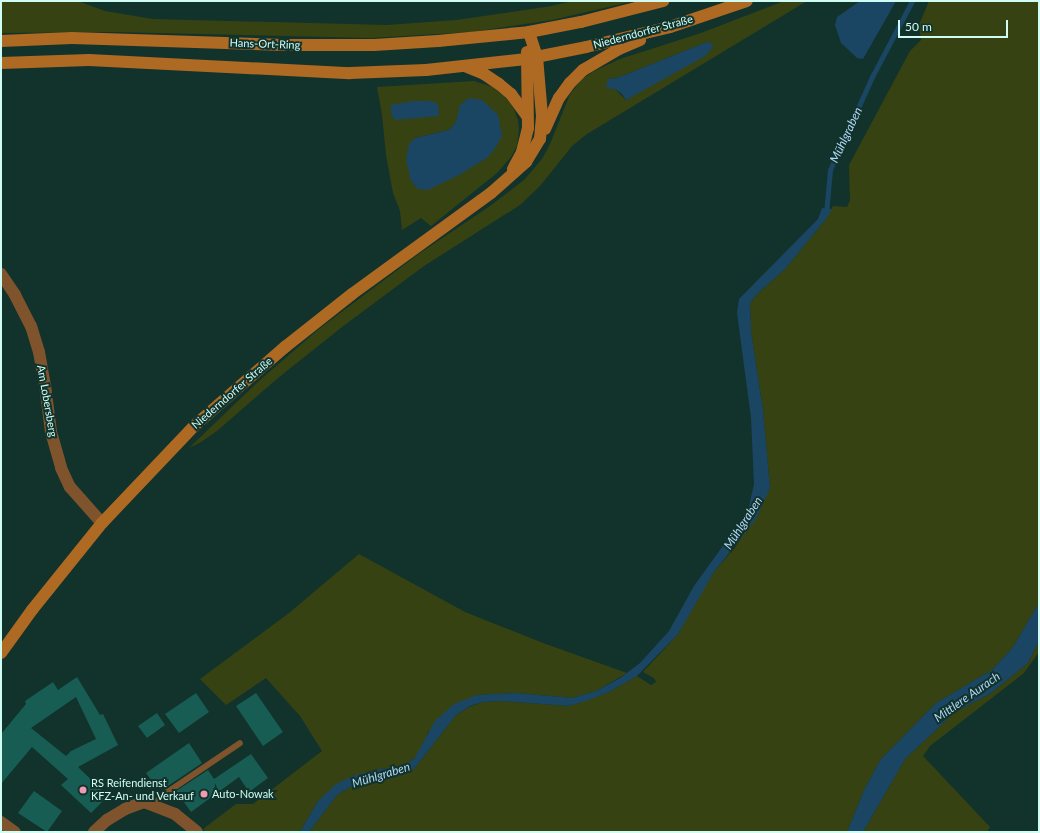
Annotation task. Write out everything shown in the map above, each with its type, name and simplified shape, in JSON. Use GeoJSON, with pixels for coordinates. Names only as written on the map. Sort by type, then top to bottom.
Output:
{"type":"FeatureCollection","features":[{"type":"Feature","properties":{"kind":"main road"},"geometry":{"type":"LineString","coordinates":[[529,32],[581,22],[663,1]]}},
{"type":"Feature","properties":{"kind":"main road","name":"Niederndorfer Straße"},"geometry":{"type":"LineString","coordinates":[[532,58],[670,27],[747,1]]}},
{"type":"Feature","properties":{"kind":"main road"},"geometry":{"type":"LineString","coordinates":[[540,140],[559,98],[570,83],[583,70],[619,49],[670,27]]}},
{"type":"Feature","properties":{"kind":"main road","name":"Hans-Ort-Ring"},"geometry":{"type":"LineString","coordinates":[[1,41],[72,38],[284,46],[374,45],[438,41],[529,32]]}},
{"type":"Feature","properties":{"kind":"main road","name":"Niederndorfer Straße"},"geometry":{"type":"LineString","coordinates":[[1,653],[32,610],[102,523],[194,426],[273,357],[352,294],[508,179],[526,162],[540,140],[542,97],[532,58],[529,32]]}},
{"type":"Feature","properties":{"kind":"main road"},"geometry":{"type":"LineString","coordinates":[[1,63],[89,60],[350,73],[426,70],[532,58]]}},
{"type":"Feature","properties":{"kind":"main road","name":"Niederndorfer Straße"},"geometry":{"type":"LineString","coordinates":[[508,179],[522,152],[526,140],[532,58]]}},
{"type":"Feature","properties":{"kind":"main road"},"geometry":{"type":"LineString","coordinates":[[467,66],[484,74],[505,89],[521,106],[528,117]]}},
{"type":"Feature","properties":{"kind":"street","name":"Am Lobersberg"},"geometry":{"type":"LineString","coordinates":[[1,274],[15,295],[31,326],[39,352],[51,432],[61,468],[70,486],[102,523]]}},
{"type":"Feature","properties":{"kind":"street"},"geometry":{"type":"LineString","coordinates":[[94,832],[107,820],[134,804],[144,802],[175,814],[197,832]]}},
{"type":"Feature","properties":{"kind":"street"},"geometry":{"type":"LineString","coordinates":[[1,822],[15,832]]}},
{"type":"Feature","properties":{"kind":"lane"},"geometry":{"type":"LineString","coordinates":[[153,805],[166,793],[240,743]]}},
{"type":"Feature","properties":{"kind":"green space"},"geometry":{"type":"Polygon","coordinates":[[[1,1],[78,1],[105,11],[153,19],[387,25],[456,20],[552,6],[572,1],[634,1],[552,20],[471,32],[371,38],[112,32],[1,33],[1,1]]]}},
{"type":"Feature","properties":{"kind":"green space"},"geometry":{"type":"Polygon","coordinates":[[[784,1],[807,1],[587,134],[572,146],[540,186],[520,205],[424,266],[342,327],[278,378],[217,431],[189,448],[260,380],[319,329],[420,253],[490,206],[524,180],[542,159],[550,144],[570,94],[582,79],[594,71],[620,59],[701,33],[784,1]],[[707,42],[617,78],[608,79],[626,100],[707,42]]]}},
{"type":"Feature","properties":{"kind":"green space"},"geometry":{"type":"Polygon","coordinates":[[[929,1],[1039,1],[1039,603],[1013,647],[992,670],[936,703],[881,759],[865,788],[847,832],[309,832],[337,795],[352,786],[375,779],[396,777],[414,769],[456,715],[469,707],[483,702],[500,701],[569,706],[609,692],[637,676],[651,685],[656,682],[654,678],[643,672],[678,634],[702,591],[714,572],[736,546],[770,488],[763,410],[751,332],[750,303],[757,294],[785,269],[826,219],[833,206],[847,207],[850,200],[849,165],[910,51],[921,40],[919,25],[929,1]]]}},
{"type":"Feature","properties":{"kind":"green space"},"geometry":{"type":"Polygon","coordinates":[[[474,81],[493,87],[509,101],[514,109],[518,120],[519,130],[517,146],[511,157],[497,173],[431,226],[421,218],[402,230],[400,211],[393,193],[386,155],[382,115],[377,87],[474,81]],[[461,105],[456,122],[449,130],[415,138],[461,174],[461,105]]]}},
{"type":"Feature","properties":{"kind":"green space"},"geometry":{"type":"Polygon","coordinates":[[[359,554],[465,612],[543,643],[627,673],[596,691],[572,698],[517,693],[477,695],[428,732],[424,744],[414,759],[400,767],[380,769],[318,801],[300,832],[205,832],[203,829],[236,804],[253,804],[322,751],[300,716],[266,678],[226,705],[200,679],[289,613],[359,554]]]}},
{"type":"Feature","properties":{"kind":"green space"},"geometry":{"type":"Polygon","coordinates":[[[1039,641],[1039,652],[1024,673],[930,746],[923,756],[990,827],[987,832],[863,832],[905,759],[954,713],[991,693],[1028,663],[1039,641]]]}},
{"type":"Feature","properties":{"kind":"water"},"geometry":{"type":"Polygon","coordinates":[[[860,1],[896,1],[863,59],[857,58],[841,43],[835,25],[837,17],[860,1]]]}},
{"type":"Feature","properties":{"kind":"water"},"geometry":{"type":"Polygon","coordinates":[[[707,42],[712,44],[713,47],[705,56],[626,100],[622,94],[615,89],[606,88],[608,79],[617,78],[707,42]]]}},
{"type":"Feature","properties":{"kind":"water"},"geometry":{"type":"Polygon","coordinates":[[[469,98],[482,100],[498,115],[502,136],[496,147],[488,157],[461,174],[428,190],[418,189],[411,181],[406,160],[409,144],[415,138],[449,130],[456,122],[460,105],[469,98]]]}},
{"type":"Feature","properties":{"kind":"water"},"geometry":{"type":"Polygon","coordinates":[[[414,101],[430,101],[438,104],[439,116],[394,120],[391,112],[391,105],[414,101]]]}},
{"type":"Feature","properties":{"kind":"water"},"geometry":{"type":"Polygon","coordinates":[[[822,208],[832,209],[826,219],[785,269],[757,294],[750,303],[751,332],[763,410],[770,488],[756,519],[714,572],[678,634],[637,676],[609,692],[586,701],[569,706],[500,701],[483,702],[470,706],[456,715],[414,769],[396,777],[375,779],[352,786],[337,795],[309,832],[300,832],[318,801],[336,784],[355,775],[380,769],[400,767],[414,759],[435,721],[454,704],[477,695],[517,693],[572,698],[596,691],[620,678],[640,663],[669,631],[694,586],[748,511],[754,484],[751,418],[737,313],[739,299],[818,219],[822,208]]]}},
{"type":"Feature","properties":{"kind":"water","name":"Mittlere Aurach"},"geometry":{"type":"Polygon","coordinates":[[[1039,603],[1039,641],[1028,663],[991,693],[954,713],[905,759],[863,832],[847,832],[865,788],[881,759],[936,703],[992,670],[1013,647],[1039,603]]]}},
{"type":"Feature","properties":{"kind":"building"},"geometry":{"type":"Polygon","coordinates":[[[77,677],[100,715],[103,714],[118,745],[78,767],[108,796],[91,813],[61,785],[68,779],[32,747],[1,784],[1,734],[26,704],[25,701],[53,682],[58,690],[77,677]],[[76,697],[31,728],[66,756],[71,751],[96,739],[76,697]]]}},
{"type":"Feature","properties":{"kind":"building"},"geometry":{"type":"Polygon","coordinates":[[[196,693],[209,712],[179,733],[165,714],[196,693]]]}},
{"type":"Feature","properties":{"kind":"building"},"geometry":{"type":"Polygon","coordinates":[[[256,693],[283,732],[263,746],[236,706],[256,693]]]}},
{"type":"Feature","properties":{"kind":"building"},"geometry":{"type":"Polygon","coordinates":[[[157,713],[165,725],[147,738],[138,726],[157,713]]]}},
{"type":"Feature","properties":{"kind":"building"},"geometry":{"type":"Polygon","coordinates":[[[189,743],[202,763],[165,788],[158,781],[154,784],[146,773],[189,743]]]}},
{"type":"Feature","properties":{"kind":"building"},"geometry":{"type":"Polygon","coordinates":[[[251,754],[268,778],[249,792],[239,777],[191,812],[176,791],[208,770],[214,779],[251,754]]]}},
{"type":"Feature","properties":{"kind":"building"},"geometry":{"type":"Polygon","coordinates":[[[34,791],[62,811],[47,832],[18,813],[34,791]]]}},
{"type":"Feature","properties":{"kind":"waterway","name":"Mühlgraben"},"geometry":{"type":"LineString","coordinates":[[826,214],[830,170],[872,77],[912,1]]}},
{"type":"Feature","properties":{"kind":"place","name":"RS Reifendienst KFZ-An- und Verkauf"},"geometry":{"type":"Point","coordinates":[83,790]}},
{"type":"Feature","properties":{"kind":"place","name":"Auto-Nowak"},"geometry":{"type":"Point","coordinates":[204,794]}}]}
